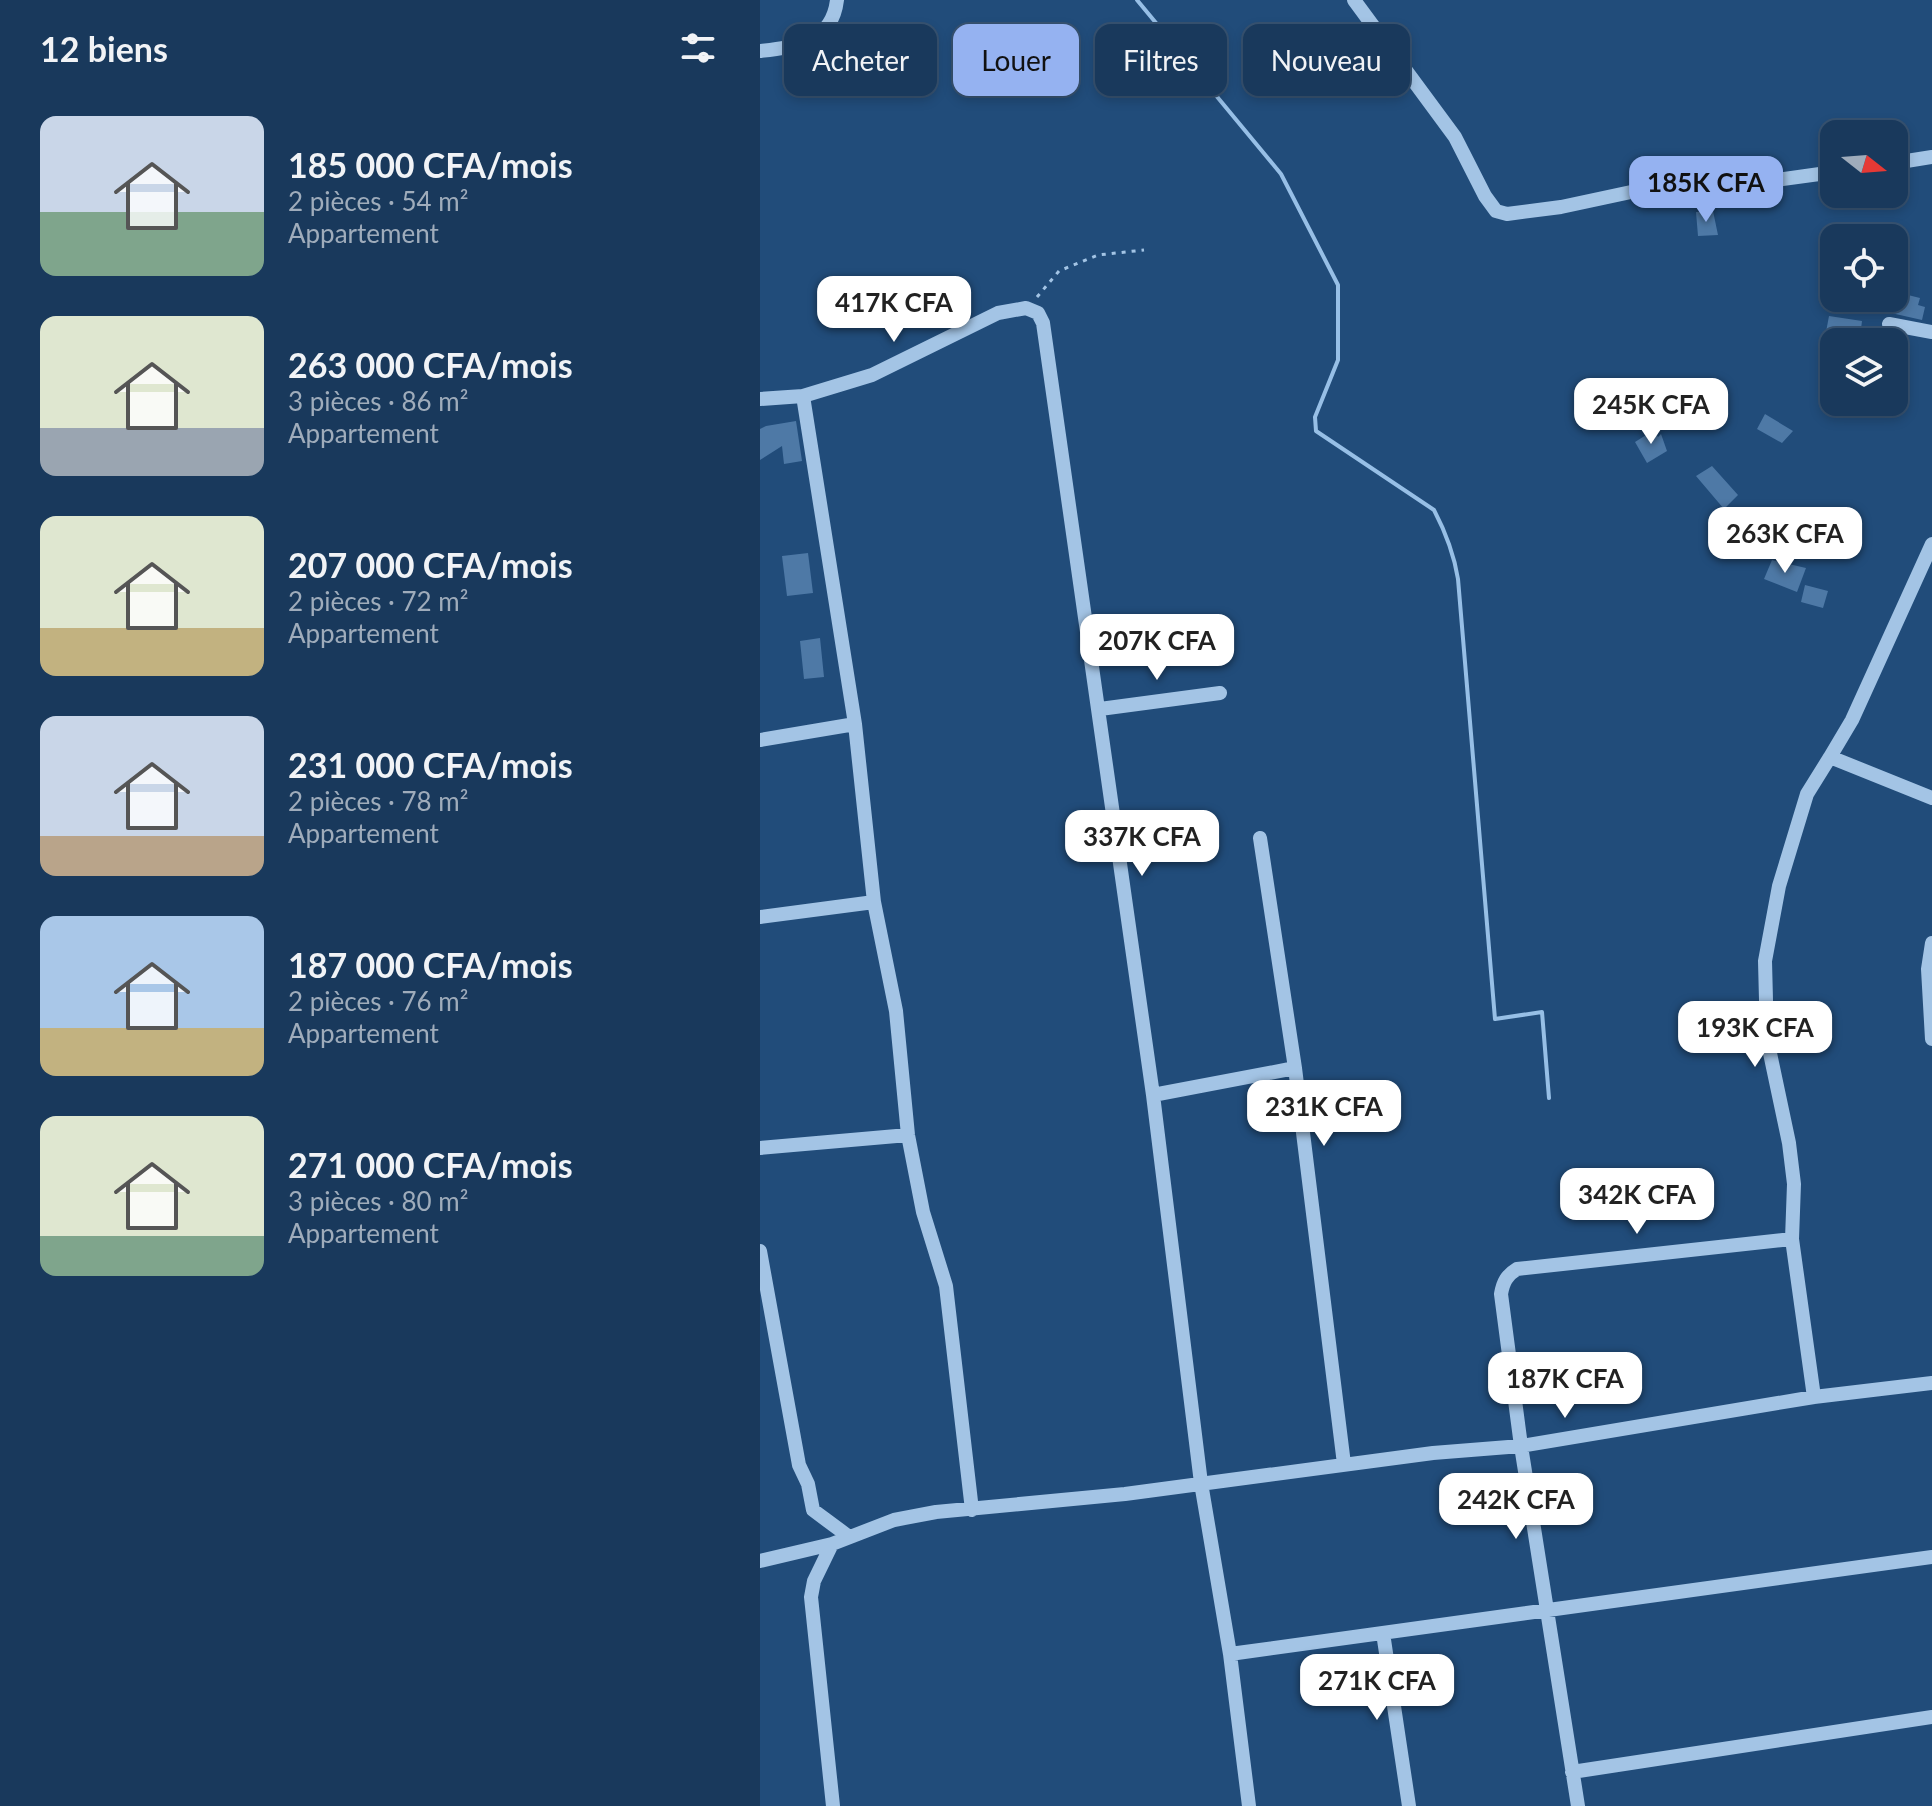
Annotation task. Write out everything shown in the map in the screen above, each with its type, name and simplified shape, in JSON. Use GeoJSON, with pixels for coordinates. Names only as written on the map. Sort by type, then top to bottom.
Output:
{"type":"FeatureCollection","features":[{"type":"Feature","properties":{"kind":"street"},"geometry":{"type":"LineString","coordinates":[[760,51],[799,46],[828,27],[837,0]]}},
{"type":"Feature","properties":{"kind":"street"},"geometry":{"type":"LineString","coordinates":[[1354,0],[1455,137],[1496,211],[1507,214],[1561,207],[1645,189],[1718,188],[1820,174]]}},
{"type":"Feature","properties":{"kind":"street"},"geometry":{"type":"LineString","coordinates":[[1908,161],[1932,157]]}},
{"type":"Feature","properties":{"kind":"street"},"geometry":{"type":"LineString","coordinates":[[760,399],[803,396],[872,375],[998,313],[1026,308],[1038,313],[1043,323],[1100,709],[1153,1095],[1201,1483],[1230,1654],[1249,1806]]}},
{"type":"Feature","properties":{"kind":"street"},"geometry":{"type":"LineString","coordinates":[[1889,324],[1932,332]]}},
{"type":"Feature","properties":{"kind":"street"},"geometry":{"type":"LineString","coordinates":[[803,396],[855,724],[874,902],[896,1011],[908,1135],[923,1212],[946,1286],[972,1510]]}},
{"type":"Feature","properties":{"kind":"street"},"geometry":{"type":"LineString","coordinates":[[1814,1397],[1792,1239],[1794,1184],[1789,1143],[1767,1039],[1765,961],[1779,886],[1807,794],[1852,720],[1932,544]]}},
{"type":"Feature","properties":{"kind":"street"},"geometry":{"type":"LineString","coordinates":[[1100,709],[1220,693]]}},
{"type":"Feature","properties":{"kind":"street"},"geometry":{"type":"LineString","coordinates":[[760,740],[855,724]]}},
{"type":"Feature","properties":{"kind":"street"},"geometry":{"type":"LineString","coordinates":[[1830,757],[1932,798]]}},
{"type":"Feature","properties":{"kind":"street"},"geometry":{"type":"LineString","coordinates":[[1260,838],[1295,1068],[1344,1464]]}},
{"type":"Feature","properties":{"kind":"street"},"geometry":{"type":"LineString","coordinates":[[760,917],[874,902]]}},
{"type":"Feature","properties":{"kind":"street"},"geometry":{"type":"LineString","coordinates":[[1932,943],[1928,969],[1932,1039]]}},
{"type":"Feature","properties":{"kind":"street"},"geometry":{"type":"LineString","coordinates":[[1153,1095],[1295,1068]]}},
{"type":"Feature","properties":{"kind":"street"},"geometry":{"type":"LineString","coordinates":[[760,1148],[908,1135]]}},
{"type":"Feature","properties":{"kind":"street"},"geometry":{"type":"LineString","coordinates":[[1578,1806],[1521,1446],[1501,1294],[1505,1279],[1517,1269],[1792,1239]]}},
{"type":"Feature","properties":{"kind":"street"},"geometry":{"type":"LineString","coordinates":[[760,1251],[799,1465],[818,1515],[848,1536]]}},
{"type":"Feature","properties":{"kind":"street"},"geometry":{"type":"LineString","coordinates":[[760,1561],[832,1544],[894,1520],[936,1512],[1125,1494],[1344,1464],[1521,1446],[1814,1397],[1932,1383]]}},
{"type":"Feature","properties":{"kind":"street"},"geometry":{"type":"LineString","coordinates":[[832,1544],[814,1581],[811,1597],[833,1806]]}},
{"type":"Feature","properties":{"kind":"street"},"geometry":{"type":"LineString","coordinates":[[1230,1654],[1932,1557]]}},
{"type":"Feature","properties":{"kind":"street"},"geometry":{"type":"LineString","coordinates":[[1383,1633],[1409,1806]]}},
{"type":"Feature","properties":{"kind":"street"},"geometry":{"type":"LineString","coordinates":[[1572,1772],[1932,1717]]}},
{"type":"Feature","properties":{"kind":"path"},"geometry":{"type":"LineString","coordinates":[[1026,308],[1059,271],[1098,255],[1144,250]]}},
{"type":"Feature","properties":{"kind":"building"},"geometry":{"type":"Polygon","coordinates":[[[1713,211],[1718,235],[1698,236],[1696,212],[1713,211]]]}},
{"type":"Feature","properties":{"kind":"building"},"geometry":{"type":"Polygon","coordinates":[[[1908,295],[1920,298],[1918,305],[1925,307],[1922,320],[1891,313],[1908,312],[1908,295]]]}},
{"type":"Feature","properties":{"kind":"building"},"geometry":{"type":"Polygon","coordinates":[[[1829,316],[1862,321],[1861,328],[1827,328],[1829,316]]]}},
{"type":"Feature","properties":{"kind":"building"},"geometry":{"type":"Polygon","coordinates":[[[1765,414],[1793,431],[1782,443],[1757,429],[1765,414]]]}},
{"type":"Feature","properties":{"kind":"building"},"geometry":{"type":"Polygon","coordinates":[[[796,421],[802,461],[784,464],[782,446],[760,460],[760,429],[796,421]]]}},
{"type":"Feature","properties":{"kind":"building"},"geometry":{"type":"Polygon","coordinates":[[[1654,430],[1658,437],[1661,434],[1667,451],[1647,463],[1635,442],[1654,430]]]}},
{"type":"Feature","properties":{"kind":"building"},"geometry":{"type":"Polygon","coordinates":[[[1712,466],[1738,495],[1724,509],[1696,476],[1712,466]]]}},
{"type":"Feature","properties":{"kind":"building"},"geometry":{"type":"Polygon","coordinates":[[[1736,517],[1751,521],[1745,547],[1730,543],[1736,517]]]}},
{"type":"Feature","properties":{"kind":"building"},"geometry":{"type":"Polygon","coordinates":[[[808,553],[813,593],[787,596],[782,556],[808,553]]]}},
{"type":"Feature","properties":{"kind":"building"},"geometry":{"type":"Polygon","coordinates":[[[1772,560],[1806,568],[1797,592],[1764,579],[1772,560]]]}},
{"type":"Feature","properties":{"kind":"building"},"geometry":{"type":"Polygon","coordinates":[[[1805,585],[1828,591],[1823,608],[1801,602],[1805,585]]]}},
{"type":"Feature","properties":{"kind":"building"},"geometry":{"type":"Polygon","coordinates":[[[820,638],[824,677],[804,679],[800,641],[820,638]]]}},
{"type":"Feature","properties":{"kind":"waterway"},"geometry":{"type":"LineString","coordinates":[[1137,0],[1281,174],[1338,285],[1338,360],[1315,417],[1316,431],[1434,510],[1449,544],[1458,579],[1495,1019],[1542,1012],[1549,1098]]}}]}
